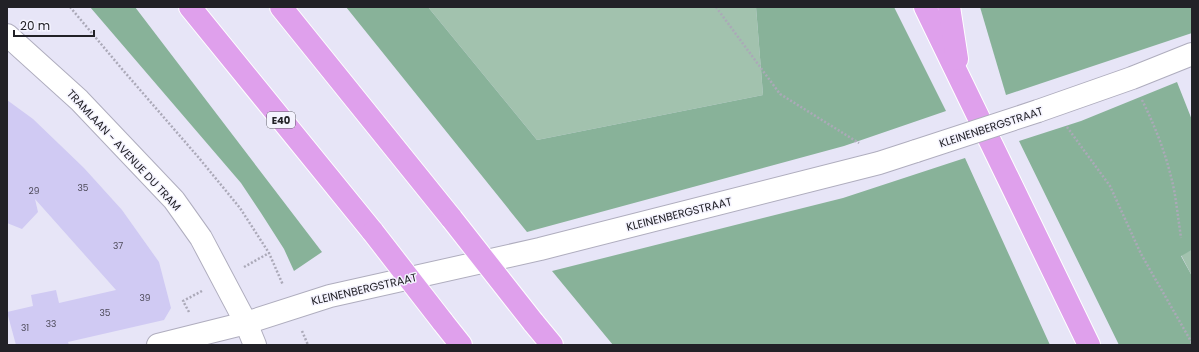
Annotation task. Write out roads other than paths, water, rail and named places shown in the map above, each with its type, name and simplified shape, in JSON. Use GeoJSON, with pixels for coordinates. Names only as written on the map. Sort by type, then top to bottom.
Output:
{"type":"FeatureCollection","features":[{"type":"Feature","properties":{"kind":"highway","name":"E40"},"geometry":{"type":"LineString","coordinates":[[190,7],[373,232],[461,345]]}},
{"type":"Feature","properties":{"kind":"highway"},"geometry":{"type":"LineString","coordinates":[[281,7],[552,345]]}},
{"type":"Feature","properties":{"kind":"highway"},"geometry":{"type":"LineString","coordinates":[[925,7],[1089,345]]}},
{"type":"Feature","properties":{"kind":"highway"},"geometry":{"type":"LineString","coordinates":[[949,7],[961,81]]}},
{"type":"Feature","properties":{"kind":"street","name":"TRAMLAAN - AVENUE DU TRAM"},"geometry":{"type":"LineString","coordinates":[[7,35],[79,100],[174,200],[201,238],[246,323],[255,345]]}},
{"type":"Feature","properties":{"kind":"street","name":"KLEINENBERGSTRAAT"},"geometry":{"type":"LineString","coordinates":[[158,345],[246,323],[330,296],[548,247],[879,163],[1038,111],[1132,78],[1192,54]]}}]}
